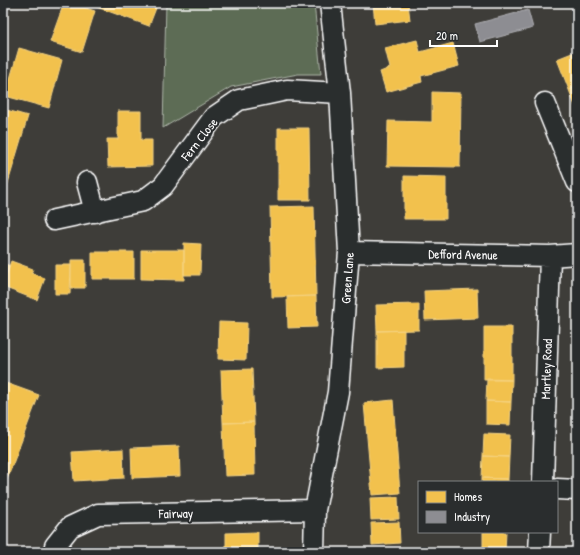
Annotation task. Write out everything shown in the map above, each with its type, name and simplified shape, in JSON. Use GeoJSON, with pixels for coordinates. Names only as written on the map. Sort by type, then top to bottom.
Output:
{"type":"FeatureCollection","features":[{"type":"Feature","properties":{"kind":"street","name":"Green Lane"},"geometry":{"type":"LineString","coordinates":[[314,552],[315,510],[338,392],[349,252],[340,93],[330,3]]}},
{"type":"Feature","properties":{"kind":"street","name":"Fern Close"},"geometry":{"type":"LineString","coordinates":[[54,220],[143,201],[163,186],[214,117],[239,100],[287,90],[340,93]]}},
{"type":"Feature","properties":{"kind":"street"},"geometry":{"type":"LineString","coordinates":[[545,103],[577,182]]}},
{"type":"Feature","properties":{"kind":"street"},"geometry":{"type":"LineString","coordinates":[[87,182],[94,212]]}},
{"type":"Feature","properties":{"kind":"street","name":"Defford Avenue"},"geometry":{"type":"LineString","coordinates":[[349,252],[550,256],[577,254]]}},
{"type":"Feature","properties":{"kind":"street","name":"Martley Road"},"geometry":{"type":"LineString","coordinates":[[543,481],[550,256]]}},
{"type":"Feature","properties":{"kind":"street"},"geometry":{"type":"LineString","coordinates":[[558,489],[577,490]]}},
{"type":"Feature","properties":{"kind":"street","name":"Fairway"},"geometry":{"type":"LineString","coordinates":[[54,552],[55,546],[70,527],[98,514],[315,510]]}},
{"type":"Feature","properties":{"kind":"street"},"geometry":{"type":"LineString","coordinates":[[539,552],[540,533]]}},
{"type":"Feature","properties":{"kind":"green space"},"geometry":{"type":"Polygon","coordinates":[[[166,3],[314,3],[321,74],[298,74],[231,87],[163,128],[166,3]]]}},
{"type":"Feature","properties":{"kind":"building: Homes"},"geometry":{"type":"Polygon","coordinates":[[[64,3],[71,3],[95,11],[82,52],[50,42],[64,3]]]}},
{"type":"Feature","properties":{"kind":"building: Homes"},"geometry":{"type":"Polygon","coordinates":[[[95,3],[158,3],[149,26],[94,6],[95,3]]]}},
{"type":"Feature","properties":{"kind":"building: Homes"},"geometry":{"type":"Polygon","coordinates":[[[373,3],[408,3],[410,20],[375,24],[373,3]]]}},
{"type":"Feature","properties":{"kind":"building: Homes"},"geometry":{"type":"Polygon","coordinates":[[[417,40],[420,52],[453,43],[459,66],[421,76],[422,82],[386,92],[380,72],[390,68],[385,48],[417,40]]]}},
{"type":"Feature","properties":{"kind":"building: Homes"},"geometry":{"type":"Polygon","coordinates":[[[19,48],[62,60],[49,108],[5,96],[19,48]]]}},
{"type":"Feature","properties":{"kind":"building: Homes"},"geometry":{"type":"Polygon","coordinates":[[[577,51],[577,87],[569,90],[557,59],[577,51]]]}},
{"type":"Feature","properties":{"kind":"building: Homes"},"geometry":{"type":"Polygon","coordinates":[[[577,87],[577,111],[569,90],[577,87]]]}},
{"type":"Feature","properties":{"kind":"building: Homes"},"geometry":{"type":"Polygon","coordinates":[[[432,92],[461,93],[460,167],[387,166],[388,121],[432,122],[432,92]]]}},
{"type":"Feature","properties":{"kind":"building: Homes"},"geometry":{"type":"Polygon","coordinates":[[[3,109],[28,116],[5,193],[3,193],[3,109]]]}},
{"type":"Feature","properties":{"kind":"building: Homes"},"geometry":{"type":"Polygon","coordinates":[[[118,111],[141,111],[141,140],[152,140],[152,166],[108,167],[107,139],[118,139],[118,111]]]}},
{"type":"Feature","properties":{"kind":"building: Homes"},"geometry":{"type":"Polygon","coordinates":[[[278,128],[309,128],[310,200],[278,200],[278,128]]]}},
{"type":"Feature","properties":{"kind":"building: Homes"},"geometry":{"type":"Polygon","coordinates":[[[404,176],[446,177],[446,219],[404,219],[404,176]]]}},
{"type":"Feature","properties":{"kind":"building: Homes"},"geometry":{"type":"Polygon","coordinates":[[[314,206],[316,296],[272,297],[270,207],[314,206]]]}},
{"type":"Feature","properties":{"kind":"building: Homes"},"geometry":{"type":"Polygon","coordinates":[[[184,243],[201,244],[200,275],[184,275],[184,243]]]}},
{"type":"Feature","properties":{"kind":"building: Homes"},"geometry":{"type":"Polygon","coordinates":[[[141,250],[184,250],[184,280],[141,279],[141,250]]]}},
{"type":"Feature","properties":{"kind":"building: Homes"},"geometry":{"type":"Polygon","coordinates":[[[92,252],[134,252],[134,279],[92,279],[92,252]]]}},
{"type":"Feature","properties":{"kind":"building: Homes"},"geometry":{"type":"Polygon","coordinates":[[[71,260],[85,260],[85,288],[71,288],[71,260]]]}},
{"type":"Feature","properties":{"kind":"building: Homes"},"geometry":{"type":"Polygon","coordinates":[[[11,261],[33,269],[31,273],[45,278],[37,300],[3,287],[11,261]]]}},
{"type":"Feature","properties":{"kind":"building: Homes"},"geometry":{"type":"Polygon","coordinates":[[[3,263],[10,266],[3,283],[3,263]]]}},
{"type":"Feature","properties":{"kind":"building: Homes"},"geometry":{"type":"Polygon","coordinates":[[[55,265],[71,265],[70,294],[55,294],[55,265]]]}},
{"type":"Feature","properties":{"kind":"building: Homes"},"geometry":{"type":"Polygon","coordinates":[[[477,289],[478,318],[425,320],[424,291],[477,289]]]}},
{"type":"Feature","properties":{"kind":"building: Homes"},"geometry":{"type":"Polygon","coordinates":[[[316,296],[317,327],[288,328],[287,297],[316,296]]]}},
{"type":"Feature","properties":{"kind":"building: Homes"},"geometry":{"type":"Polygon","coordinates":[[[419,304],[419,330],[377,331],[376,305],[419,304]]]}},
{"type":"Feature","properties":{"kind":"building: Homes"},"geometry":{"type":"Polygon","coordinates":[[[219,322],[247,323],[246,360],[218,359],[219,322]]]}},
{"type":"Feature","properties":{"kind":"building: Homes"},"geometry":{"type":"Polygon","coordinates":[[[484,327],[512,327],[512,380],[484,380],[484,327]]]}},
{"type":"Feature","properties":{"kind":"building: Homes"},"geometry":{"type":"Polygon","coordinates":[[[404,330],[404,367],[377,368],[377,331],[404,330]]]}},
{"type":"Feature","properties":{"kind":"building: Homes"},"geometry":{"type":"Polygon","coordinates":[[[252,369],[254,422],[223,423],[221,370],[252,369]]]}},
{"type":"Feature","properties":{"kind":"building: Homes"},"geometry":{"type":"Polygon","coordinates":[[[487,379],[512,380],[511,402],[486,401],[487,379]]]}},
{"type":"Feature","properties":{"kind":"building: Homes"},"geometry":{"type":"Polygon","coordinates":[[[3,382],[39,395],[3,490],[3,382]]]}},
{"type":"Feature","properties":{"kind":"building: Homes"},"geometry":{"type":"Polygon","coordinates":[[[393,400],[400,493],[372,495],[364,403],[393,400]]]}},
{"type":"Feature","properties":{"kind":"building: Homes"},"geometry":{"type":"Polygon","coordinates":[[[486,401],[511,402],[510,425],[486,424],[486,401]]]}},
{"type":"Feature","properties":{"kind":"building: Homes"},"geometry":{"type":"Polygon","coordinates":[[[254,422],[255,475],[225,476],[223,423],[254,422]]]}},
{"type":"Feature","properties":{"kind":"building: Homes"},"geometry":{"type":"Polygon","coordinates":[[[484,434],[510,435],[509,457],[483,456],[484,434]]]}},
{"type":"Feature","properties":{"kind":"building: Homes"},"geometry":{"type":"Polygon","coordinates":[[[179,446],[180,476],[132,478],[131,448],[179,446]]]}},
{"type":"Feature","properties":{"kind":"building: Homes"},"geometry":{"type":"Polygon","coordinates":[[[123,449],[124,478],[74,481],[72,452],[123,449]]]}},
{"type":"Feature","properties":{"kind":"building: Homes"},"geometry":{"type":"Polygon","coordinates":[[[483,456],[509,457],[508,479],[482,478],[483,456]]]}},
{"type":"Feature","properties":{"kind":"building: Homes"},"geometry":{"type":"Polygon","coordinates":[[[482,478],[508,479],[508,481],[482,481],[482,478]]]}},
{"type":"Feature","properties":{"kind":"building: Homes"},"geometry":{"type":"Polygon","coordinates":[[[398,497],[399,519],[371,520],[370,498],[398,497]]]}},
{"type":"Feature","properties":{"kind":"building: Homes"},"geometry":{"type":"Polygon","coordinates":[[[399,522],[400,543],[372,545],[371,523],[399,522]]]}},
{"type":"Feature","properties":{"kind":"building: Homes"},"geometry":{"type":"Polygon","coordinates":[[[258,532],[258,552],[226,552],[226,533],[258,532]]]}},
{"type":"Feature","properties":{"kind":"building: Homes"},"geometry":{"type":"Polygon","coordinates":[[[483,533],[506,533],[505,552],[483,552],[483,533]]]}},
{"type":"Feature","properties":{"kind":"building: Homes"},"geometry":{"type":"Polygon","coordinates":[[[120,549],[120,552],[93,552],[93,550],[120,549]]]}},
{"type":"Feature","properties":{"kind":"building: Homes"},"geometry":{"type":"Polygon","coordinates":[[[395,549],[396,552],[368,552],[368,551],[395,549]]]}},
{"type":"Feature","properties":{"kind":"building: Industry"},"geometry":{"type":"Polygon","coordinates":[[[528,10],[533,28],[480,42],[475,24],[528,10]]]}}]}
